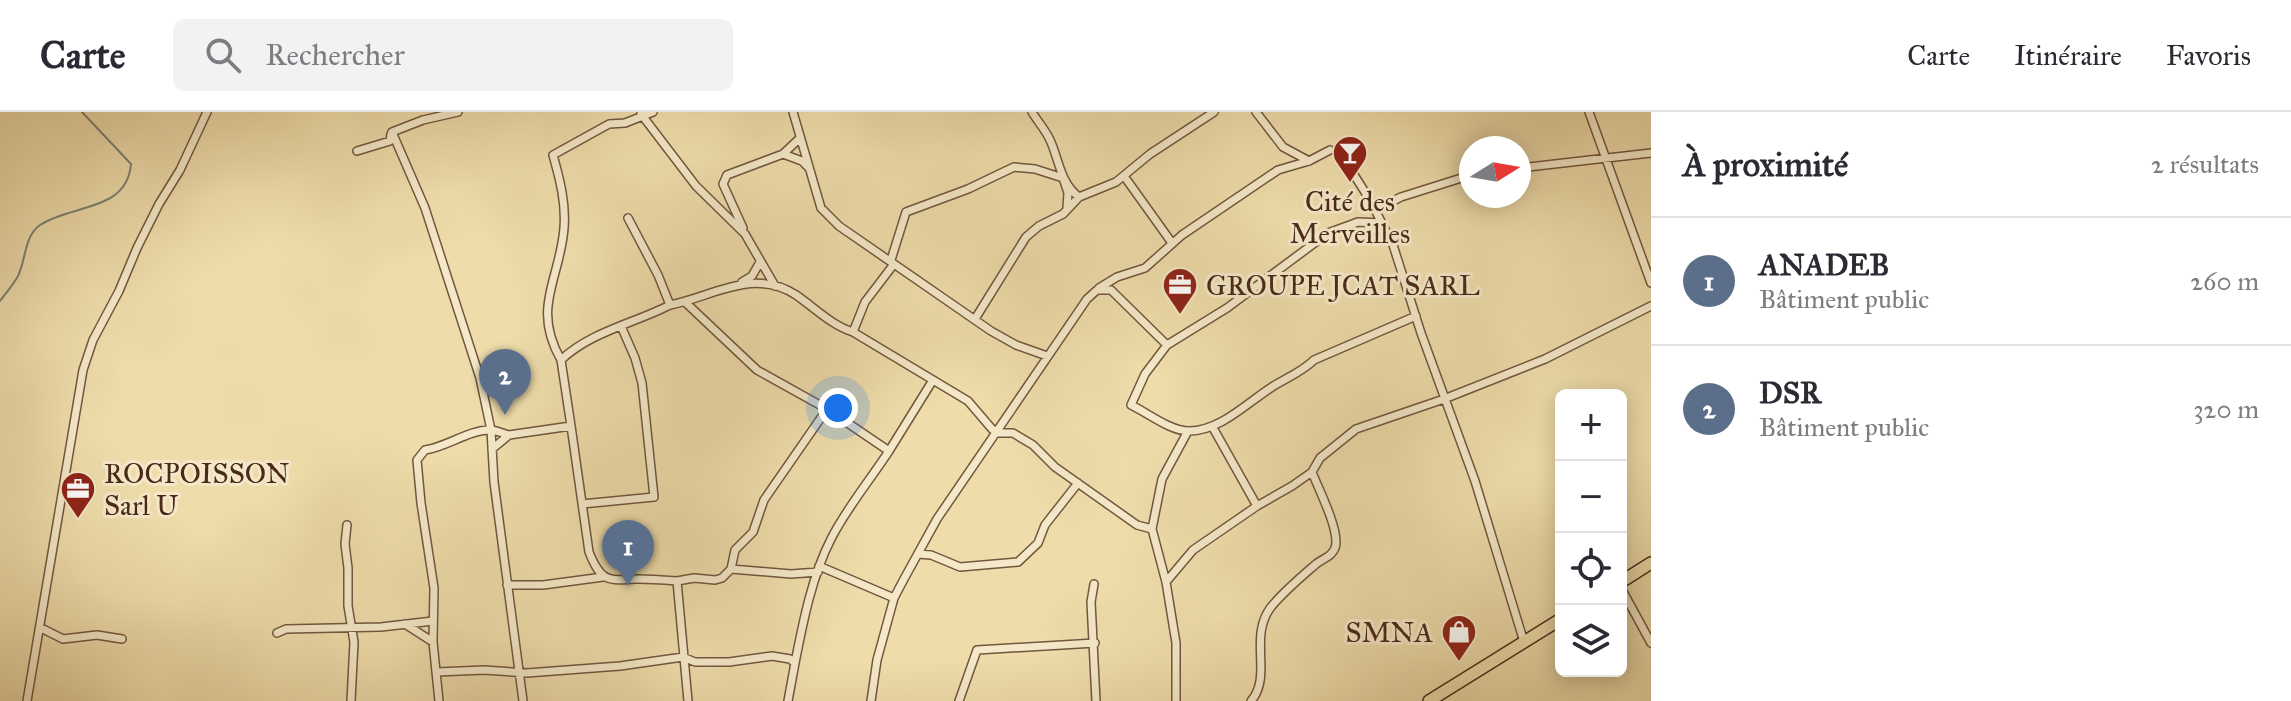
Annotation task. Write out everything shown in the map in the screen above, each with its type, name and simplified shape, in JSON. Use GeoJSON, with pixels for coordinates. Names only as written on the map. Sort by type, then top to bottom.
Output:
{"type":"FeatureCollection","features":[{"type":"Feature","properties":{"kind":"highway"},"geometry":{"type":"LineString","coordinates":[[1627,581],[1651,563]]}},
{"type":"Feature","properties":{"kind":"highway"},"geometry":{"type":"LineString","coordinates":[[1429,701],[1555,623]]}},
{"type":"Feature","properties":{"kind":"street"},"geometry":{"type":"LineString","coordinates":[[27,701],[83,370],[89,351],[159,204],[180,170],[207,112]]}},
{"type":"Feature","properties":{"kind":"street"},"geometry":{"type":"LineString","coordinates":[[392,132],[423,120],[458,112]]}},
{"type":"Feature","properties":{"kind":"street"},"geometry":{"type":"LineString","coordinates":[[603,577],[589,552],[561,360],[547,318],[550,283],[559,259],[564,230],[564,202],[553,155],[609,124],[625,123],[653,112]]}},
{"type":"Feature","properties":{"kind":"street"},"geometry":{"type":"LineString","coordinates":[[793,112],[821,208],[839,226],[1016,345],[1047,356]]}},
{"type":"Feature","properties":{"kind":"street"},"geometry":{"type":"LineString","coordinates":[[1032,112],[1050,139],[1068,193],[1067,207]]}},
{"type":"Feature","properties":{"kind":"street"},"geometry":{"type":"LineString","coordinates":[[975,319],[1026,237],[1039,226],[1063,214],[1079,197],[1116,182],[1150,154],[1214,112]]}},
{"type":"Feature","properties":{"kind":"street"},"geometry":{"type":"LineString","coordinates":[[1256,112],[1283,147],[1309,161]]}},
{"type":"Feature","properties":{"kind":"street"},"geometry":{"type":"LineString","coordinates":[[1589,112],[1651,283]]}},
{"type":"Feature","properties":{"kind":"street"},"geometry":{"type":"LineString","coordinates":[[642,114],[696,186],[745,234]]}},
{"type":"Feature","properties":{"kind":"street"},"geometry":{"type":"LineString","coordinates":[[357,151],[390,141],[392,132]]}},
{"type":"Feature","properties":{"kind":"street"},"geometry":{"type":"LineString","coordinates":[[392,132],[435,236],[480,378],[491,430],[523,701]]}},
{"type":"Feature","properties":{"kind":"street"},"geometry":{"type":"LineString","coordinates":[[776,286],[745,234],[723,184],[727,175],[783,154],[800,138]]}},
{"type":"Feature","properties":{"kind":"street"},"geometry":{"type":"LineString","coordinates":[[871,701],[877,660],[894,598],[937,519],[1087,299],[1117,277],[1145,268],[1172,243],[1278,170],[1309,161],[1330,150]]}},
{"type":"Feature","properties":{"kind":"street"},"geometry":{"type":"LineString","coordinates":[[1531,166],[1651,153]]}},
{"type":"Feature","properties":{"kind":"street"},"geometry":{"type":"LineString","coordinates":[[783,154],[802,161],[810,169]]}},
{"type":"Feature","properties":{"kind":"street"},"geometry":{"type":"LineString","coordinates":[[1344,159],[1393,245],[1475,481],[1525,642]]}},
{"type":"Feature","properties":{"kind":"street"},"geometry":{"type":"LineString","coordinates":[[853,332],[865,302],[892,262],[906,212],[968,189],[1014,167],[1045,171],[1063,178],[1079,197]]}},
{"type":"Feature","properties":{"kind":"street"},"geometry":{"type":"LineString","coordinates":[[1124,176],[1172,243]]}},
{"type":"Feature","properties":{"kind":"street"},"geometry":{"type":"LineString","coordinates":[[1375,210],[1401,197],[1459,179]]}},
{"type":"Feature","properties":{"kind":"street"},"geometry":{"type":"LineString","coordinates":[[628,218],[670,305]]}},
{"type":"Feature","properties":{"kind":"street"},"geometry":{"type":"LineString","coordinates":[[1382,223],[1358,222],[1328,233],[1227,308],[1167,345],[1145,374],[1131,405],[1168,425],[1188,431],[1212,426],[1314,360],[1416,316]]}},
{"type":"Feature","properties":{"kind":"street"},"geometry":{"type":"LineString","coordinates":[[561,360],[569,352],[621,326],[670,305],[742,282],[752,276],[760,262]]}},
{"type":"Feature","properties":{"kind":"street"},"geometry":{"type":"LineString","coordinates":[[742,282],[776,286],[795,294],[840,328],[853,332],[968,401],[998,433],[1013,433],[1033,445],[1055,467],[1137,525],[1152,529]]}},
{"type":"Feature","properties":{"kind":"street"},"geometry":{"type":"LineString","coordinates":[[1097,290],[1111,290],[1167,345]]}},
{"type":"Feature","properties":{"kind":"street"},"geometry":{"type":"LineString","coordinates":[[685,302],[757,370],[827,409],[889,451]]}},
{"type":"Feature","properties":{"kind":"street"},"geometry":{"type":"LineString","coordinates":[[1166,582],[1193,550],[1312,472],[1320,458],[1356,429],[1444,399],[1545,359],[1651,306]]}},
{"type":"Feature","properties":{"kind":"street"},"geometry":{"type":"LineString","coordinates":[[582,504],[654,497],[642,383],[621,326]]}},
{"type":"Feature","properties":{"kind":"street"},"geometry":{"type":"LineString","coordinates":[[788,701],[818,569],[847,510],[860,496],[933,380]]}},
{"type":"Feature","properties":{"kind":"street"},"geometry":{"type":"LineString","coordinates":[[507,585],[543,585],[603,577],[615,582],[722,578],[731,569],[735,550],[753,532],[764,500],[827,409]]}},
{"type":"Feature","properties":{"kind":"street"},"geometry":{"type":"LineString","coordinates":[[439,701],[433,642],[434,588],[417,460],[425,450],[491,430],[509,435],[571,426]]}},
{"type":"Feature","properties":{"kind":"street"},"geometry":{"type":"LineString","coordinates":[[1212,426],[1257,506]]}},
{"type":"Feature","properties":{"kind":"street"},"geometry":{"type":"LineString","coordinates":[[1176,701],[1176,643],[1166,582],[1152,529],[1162,479],[1188,431]]}},
{"type":"Feature","properties":{"kind":"street"},"geometry":{"type":"LineString","coordinates":[[492,449],[509,435]]}},
{"type":"Feature","properties":{"kind":"street"},"geometry":{"type":"LineString","coordinates":[[1251,701],[1260,683],[1258,650],[1262,621],[1292,584],[1335,548],[1330,520],[1312,472]]}},
{"type":"Feature","properties":{"kind":"street"},"geometry":{"type":"LineString","coordinates":[[918,554],[931,555],[960,567],[1018,562],[1038,543],[1045,525],[1078,483]]}},
{"type":"Feature","properties":{"kind":"street"},"geometry":{"type":"LineString","coordinates":[[347,525],[345,544],[354,668],[351,701]]}},
{"type":"Feature","properties":{"kind":"street"},"geometry":{"type":"LineString","coordinates":[[731,569],[791,574],[818,569],[894,598]]}},
{"type":"Feature","properties":{"kind":"street"},"geometry":{"type":"LineString","coordinates":[[677,581],[688,701]]}},
{"type":"Feature","properties":{"kind":"street"},"geometry":{"type":"LineString","coordinates":[[1094,584],[1091,602],[1096,701]]}},
{"type":"Feature","properties":{"kind":"street"},"geometry":{"type":"LineString","coordinates":[[1627,597],[1651,643]]}},
{"type":"Feature","properties":{"kind":"street"},"geometry":{"type":"LineString","coordinates":[[277,633],[286,629],[351,628],[433,621]]}},
{"type":"Feature","properties":{"kind":"street"},"geometry":{"type":"LineString","coordinates":[[405,624],[433,642]]}},
{"type":"Feature","properties":{"kind":"street"},"geometry":{"type":"LineString","coordinates":[[41,628],[63,639],[97,635],[122,639]]}},
{"type":"Feature","properties":{"kind":"street"},"geometry":{"type":"LineString","coordinates":[[959,701],[977,650],[1095,643]]}},
{"type":"Feature","properties":{"kind":"street"},"geometry":{"type":"LineString","coordinates":[[437,672],[484,670],[520,674],[620,666],[683,657],[695,662],[729,662],[772,656],[795,663]]}},
{"type":"Feature","properties":{"kind":"waterway"},"geometry":{"type":"LineString","coordinates":[[0,301],[18,276],[31,235],[40,225],[109,199],[120,191],[127,180],[131,164],[82,112]]}},
{"type":"Feature","properties":{"kind":"place","name":"Cité des Merveilles"},"geometry":{"type":"Point","coordinates":[1350,184]}},
{"type":"Feature","properties":{"kind":"place","name":"GROUPE JCAT SARL"},"geometry":{"type":"Point","coordinates":[1180,316]}},
{"type":"Feature","properties":{"kind":"place","name":"DSR"},"geometry":{"type":"Point","coordinates":[505,415]}},
{"type":"Feature","properties":{"kind":"place","name":"ROCPOISSON Sarl U"},"geometry":{"type":"Point","coordinates":[78,520]}},
{"type":"Feature","properties":{"kind":"place","name":"ANADEB"},"geometry":{"type":"Point","coordinates":[628,586]}},
{"type":"Feature","properties":{"kind":"place","name":"SMNA"},"geometry":{"type":"Point","coordinates":[1459,663]}}]}
